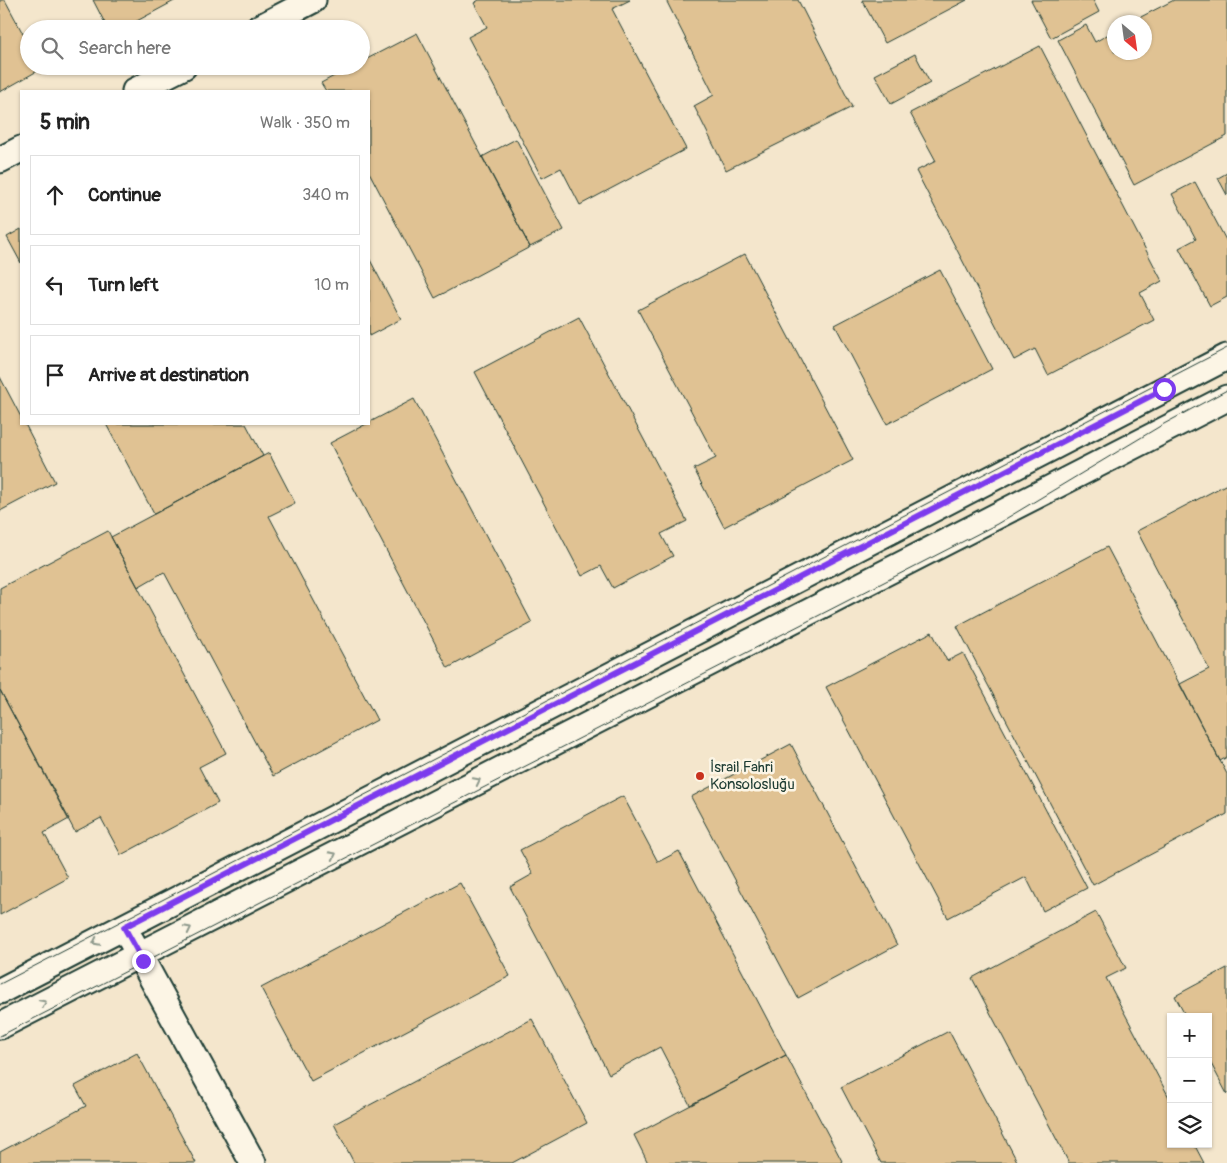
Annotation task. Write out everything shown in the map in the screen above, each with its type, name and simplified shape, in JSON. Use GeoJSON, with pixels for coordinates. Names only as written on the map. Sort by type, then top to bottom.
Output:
{"type":"FeatureCollection","features":[{"type":"Feature","properties":{"kind":"street"},"geometry":{"type":"LineString","coordinates":[[275,20],[314,0]]}},
{"type":"Feature","properties":{"kind":"street"},"geometry":{"type":"LineString","coordinates":[[136,90],[166,75]]}},
{"type":"Feature","properties":{"kind":"street"},"geometry":{"type":"LineString","coordinates":[[0,160],[20,150]]}},
{"type":"Feature","properties":{"kind":"street"},"geometry":{"type":"LineString","coordinates":[[0,991],[1227,357]]}},
{"type":"Feature","properties":{"kind":"street"},"geometry":{"type":"LineString","coordinates":[[0,1026],[1227,398]]}},
{"type":"Feature","properties":{"kind":"street"},"geometry":{"type":"LineString","coordinates":[[124,927],[252,1163]]}},
{"type":"Feature","properties":{"kind":"building"},"geometry":{"type":"Polygon","coordinates":[[[0,0],[5,0],[20,28],[20,75],[30,75],[0,92],[0,0]]]}},
{"type":"Feature","properties":{"kind":"building"},"geometry":{"type":"Polygon","coordinates":[[[93,0],[176,0],[139,20],[103,20],[93,0]]]}},
{"type":"Feature","properties":{"kind":"building"},"geometry":{"type":"Polygon","coordinates":[[[479,0],[630,0],[612,9],[686,149],[580,205],[561,168],[542,178],[468,37],[487,27],[474,3],[479,0]]]}},
{"type":"Feature","properties":{"kind":"building"},"geometry":{"type":"Polygon","coordinates":[[[666,0],[798,0],[852,107],[726,170],[694,106],[714,95],[666,0]]]}},
{"type":"Feature","properties":{"kind":"building"},"geometry":{"type":"Polygon","coordinates":[[[862,0],[967,0],[885,43],[862,0]]]}},
{"type":"Feature","properties":{"kind":"building"},"geometry":{"type":"Polygon","coordinates":[[[1031,0],[1093,0],[1099,12],[1051,38],[1031,0]]]}},
{"type":"Feature","properties":{"kind":"building"},"geometry":{"type":"Polygon","coordinates":[[[1174,0],[1227,0],[1227,136],[1134,185],[1058,40],[1086,25],[1095,42],[1107,35],[1107,60],[1152,60],[1152,15],[1145,15],[1174,0]]]}},
{"type":"Feature","properties":{"kind":"building"},"geometry":{"type":"Polygon","coordinates":[[[417,33],[530,247],[435,298],[370,174],[370,90],[325,90],[321,83],[336,75],[370,75],[370,57],[417,33]]]}},
{"type":"Feature","properties":{"kind":"building"},"geometry":{"type":"Polygon","coordinates":[[[1040,46],[1162,281],[1140,293],[1154,320],[1048,375],[1035,349],[1014,360],[916,171],[936,161],[910,113],[1040,46]]]}},
{"type":"Feature","properties":{"kind":"building"},"geometry":{"type":"Polygon","coordinates":[[[915,54],[930,83],[891,104],[875,75],[915,54]]]}},
{"type":"Feature","properties":{"kind":"building"},"geometry":{"type":"Polygon","coordinates":[[[516,139],[564,230],[530,247],[482,157],[516,139]]]}},
{"type":"Feature","properties":{"kind":"building"},"geometry":{"type":"Polygon","coordinates":[[[1227,173],[1227,195],[1218,178],[1227,173]]]}},
{"type":"Feature","properties":{"kind":"building"},"geometry":{"type":"Polygon","coordinates":[[[1195,182],[1227,242],[1227,297],[1210,306],[1179,248],[1196,239],[1172,194],[1195,182]]]}},
{"type":"Feature","properties":{"kind":"building"},"geometry":{"type":"Polygon","coordinates":[[[20,230],[20,261],[7,237],[20,230]]]}},
{"type":"Feature","properties":{"kind":"building"},"geometry":{"type":"Polygon","coordinates":[[[745,254],[853,460],[724,527],[694,469],[716,458],[638,310],[745,254]]]}},
{"type":"Feature","properties":{"kind":"building"},"geometry":{"type":"Polygon","coordinates":[[[370,260],[401,319],[370,335],[370,260]]]}},
{"type":"Feature","properties":{"kind":"building"},"geometry":{"type":"Polygon","coordinates":[[[940,270],[992,369],[887,424],[835,325],[940,270]]]}},
{"type":"Feature","properties":{"kind":"building"},"geometry":{"type":"Polygon","coordinates":[[[579,317],[687,521],[661,534],[673,556],[613,588],[601,566],[582,576],[475,372],[579,317]]]}},
{"type":"Feature","properties":{"kind":"building"},"geometry":{"type":"Polygon","coordinates":[[[0,377],[20,415],[20,425],[26,425],[55,482],[0,511],[0,377]]]}},
{"type":"Feature","properties":{"kind":"building"},"geometry":{"type":"Polygon","coordinates":[[[414,399],[532,623],[448,668],[330,443],[364,425],[370,425],[370,422],[414,399]]]}},
{"type":"Feature","properties":{"kind":"building"},"geometry":{"type":"Polygon","coordinates":[[[107,425],[247,425],[263,456],[154,514],[107,425]]]}},
{"type":"Feature","properties":{"kind":"building"},"geometry":{"type":"Polygon","coordinates":[[[269,453],[295,503],[269,516],[377,720],[273,776],[164,572],[138,587],[111,537],[269,453]]]}},
{"type":"Feature","properties":{"kind":"building"},"geometry":{"type":"Polygon","coordinates":[[[1227,484],[1227,757],[1220,761],[1180,684],[1209,669],[1137,531],[1227,484]]]}},
{"type":"Feature","properties":{"kind":"building"},"geometry":{"type":"Polygon","coordinates":[[[108,531],[226,753],[199,767],[218,803],[121,855],[101,818],[75,832],[0,690],[0,588],[108,531]]]}},
{"type":"Feature","properties":{"kind":"building"},"geometry":{"type":"Polygon","coordinates":[[[1107,547],[1227,774],[1227,814],[1093,885],[957,626],[1107,547]]]}},
{"type":"Feature","properties":{"kind":"building"},"geometry":{"type":"Polygon","coordinates":[[[932,632],[947,661],[963,653],[1087,888],[1043,911],[1026,877],[948,918],[826,687],[932,632]]]}},
{"type":"Feature","properties":{"kind":"building"},"geometry":{"type":"Polygon","coordinates":[[[0,690],[69,819],[44,833],[68,878],[0,915],[0,690]]]}},
{"type":"Feature","properties":{"kind":"building"},"geometry":{"type":"Polygon","coordinates":[[[791,744],[897,945],[798,998],[691,797],[791,744]]]}},
{"type":"Feature","properties":{"kind":"building"},"geometry":{"type":"Polygon","coordinates":[[[623,796],[658,862],[679,851],[786,1055],[690,1105],[660,1047],[609,1074],[510,887],[533,874],[520,850],[623,796]]]}},
{"type":"Feature","properties":{"kind":"building"},"geometry":{"type":"Polygon","coordinates":[[[460,883],[510,976],[311,1081],[261,988],[460,883]]]}},
{"type":"Feature","properties":{"kind":"building"},"geometry":{"type":"Polygon","coordinates":[[[1096,912],[1126,968],[1106,978],[1167,1093],[1167,1148],[1196,1148],[1204,1163],[1069,1163],[972,978],[1096,912]]]}},
{"type":"Feature","properties":{"kind":"building"},"geometry":{"type":"Polygon","coordinates":[[[1227,968],[1227,1094],[1212,1066],[1212,1013],[1184,1013],[1175,996],[1227,968]]]}},
{"type":"Feature","properties":{"kind":"building"},"geometry":{"type":"Polygon","coordinates":[[[532,1019],[587,1123],[512,1163],[354,1163],[334,1124],[532,1019]]]}},
{"type":"Feature","properties":{"kind":"building"},"geometry":{"type":"Polygon","coordinates":[[[949,1031],[1018,1163],[881,1163],[841,1087],[949,1031]]]}},
{"type":"Feature","properties":{"kind":"building"},"geometry":{"type":"Polygon","coordinates":[[[137,1053],[196,1163],[0,1163],[0,1152],[86,1106],[75,1086],[137,1053]]]}},
{"type":"Feature","properties":{"kind":"building"},"geometry":{"type":"Polygon","coordinates":[[[786,1055],[843,1163],[648,1163],[634,1135],[786,1055]]]}},
{"type":"Feature","properties":{"kind":"tram line"},"geometry":{"type":"LineString","coordinates":[[0,984],[1227,348]]}},
{"type":"Feature","properties":{"kind":"tram line"},"geometry":{"type":"LineString","coordinates":[[0,1036],[997,524],[1162,425],[1227,390]]}},
{"type":"Feature","properties":{"kind":"place","name":"İsrail Fahri Konsolosluğu"},"geometry":{"type":"Point","coordinates":[700,776]}},
{"type":"Feature","properties":{"kind":"route"},"geometry":{"type":"LineString","coordinates":[[143,961],[124,927],[1164,389]]}}]}
